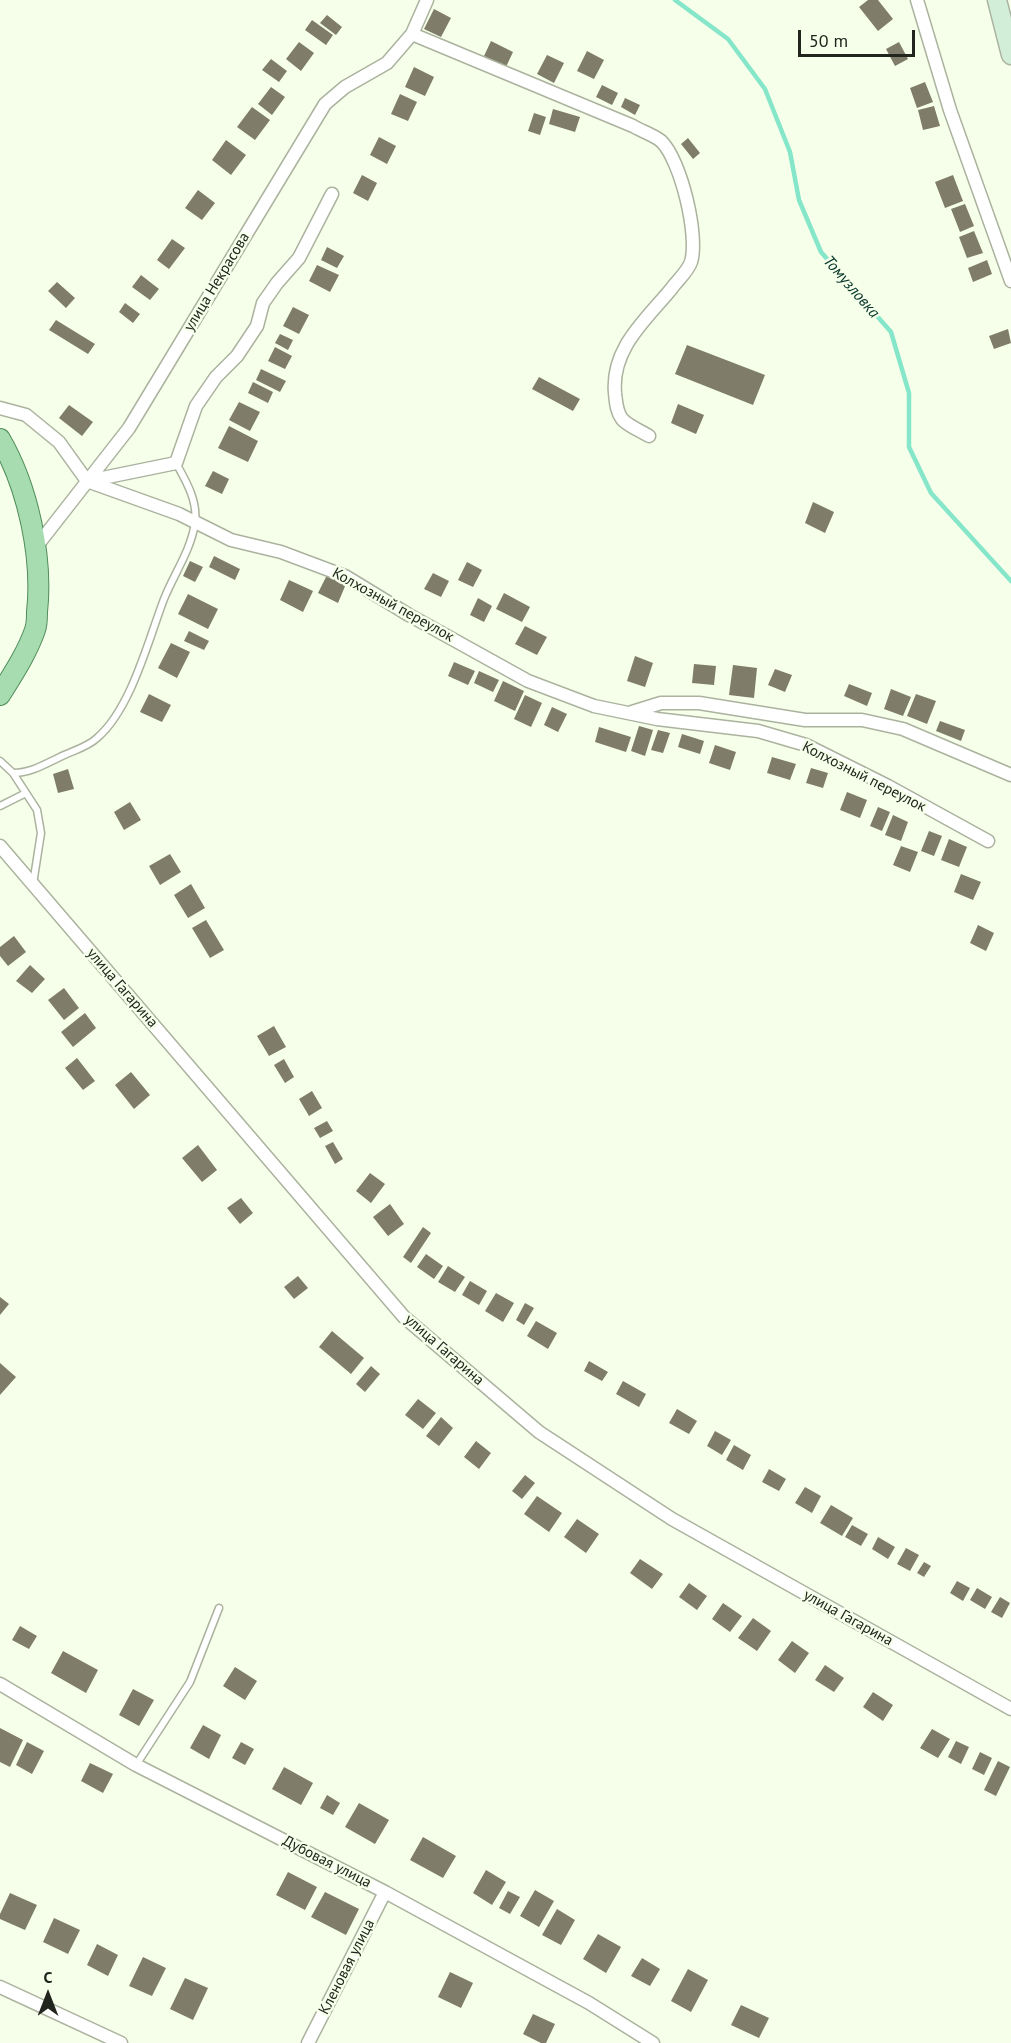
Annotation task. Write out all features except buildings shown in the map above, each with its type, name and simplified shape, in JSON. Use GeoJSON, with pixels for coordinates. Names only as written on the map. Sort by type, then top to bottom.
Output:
{"type":"FeatureCollection","features":[{"type":"Feature","properties":{"kind":"main road"},"geometry":{"type":"LineString","coordinates":[[997,0],[1011,55]]}},
{"type":"Feature","properties":{"kind":"main road"},"geometry":{"type":"LineString","coordinates":[[0,439],[8,453],[24,498],[36,547],[40,588],[36,629],[19,664],[0,695]]}},
{"type":"Feature","properties":{"kind":"street","name":"улица Некрасова"},"geometry":{"type":"LineString","coordinates":[[36,547],[129,428],[325,104],[345,87],[387,63],[412,34],[428,0]]}},
{"type":"Feature","properties":{"kind":"street"},"geometry":{"type":"LineString","coordinates":[[917,0],[950,110],[1011,282]]}},
{"type":"Feature","properties":{"kind":"street"},"geometry":{"type":"LineString","coordinates":[[412,34],[633,126],[661,141],[674,161],[687,195],[693,236],[691,263],[633,331],[617,365],[614,383],[616,406],[622,419],[649,436]]}},
{"type":"Feature","properties":{"kind":"street"},"geometry":{"type":"LineString","coordinates":[[0,408],[26,415],[59,442],[87,481],[176,463],[196,406],[216,377],[237,356],[257,326],[263,303],[299,258],[332,194]]}},
{"type":"Feature","properties":{"kind":"street","name":"Колхозный переулок"},"geometry":{"type":"LineString","coordinates":[[87,481],[178,514],[231,540],[280,552],[345,576],[409,615],[528,681],[594,706],[657,718],[758,731],[806,746],[888,786],[988,842]]}},
{"type":"Feature","properties":{"kind":"street","name":"Колхозный переулок"},"geometry":{"type":"LineString","coordinates":[[628,713],[661,703],[699,703],[804,720],[862,720],[903,729],[1011,775]]}},
{"type":"Feature","properties":{"kind":"street","name":"улица Гагарина"},"geometry":{"type":"LineString","coordinates":[[0,846],[404,1317],[539,1432],[672,1519],[1011,1709]]}},
{"type":"Feature","properties":{"kind":"street","name":"Дубовая улица"},"geometry":{"type":"LineString","coordinates":[[0,1684],[135,1765],[385,1892],[589,2003],[653,2043]]}},
{"type":"Feature","properties":{"kind":"street","name":"Кленовая улица"},"geometry":{"type":"LineString","coordinates":[[308,2043],[385,1892]]}},
{"type":"Feature","properties":{"kind":"street"},"geometry":{"type":"LineString","coordinates":[[0,1987],[122,2043]]}},
{"type":"Feature","properties":{"kind":"lane"},"geometry":{"type":"LineString","coordinates":[[13,773],[26,773],[95,740],[115,720],[149,645],[164,599],[189,544],[195,522],[189,487],[176,463]]}},
{"type":"Feature","properties":{"kind":"lane"},"geometry":{"type":"LineString","coordinates":[[0,761],[13,773],[37,810],[41,833],[33,884]]}},
{"type":"Feature","properties":{"kind":"lane"},"geometry":{"type":"LineString","coordinates":[[0,806],[26,793]]}},
{"type":"Feature","properties":{"kind":"lane"},"geometry":{"type":"LineString","coordinates":[[135,1765],[190,1682],[219,1608]]}},
{"type":"Feature","properties":{"kind":"waterway","name":"Томузловка"},"geometry":{"type":"LineString","coordinates":[[675,0],[728,39],[765,89],[790,152],[799,200],[821,252],[891,332],[909,393],[909,447],[931,493],[1011,581]]}}]}
